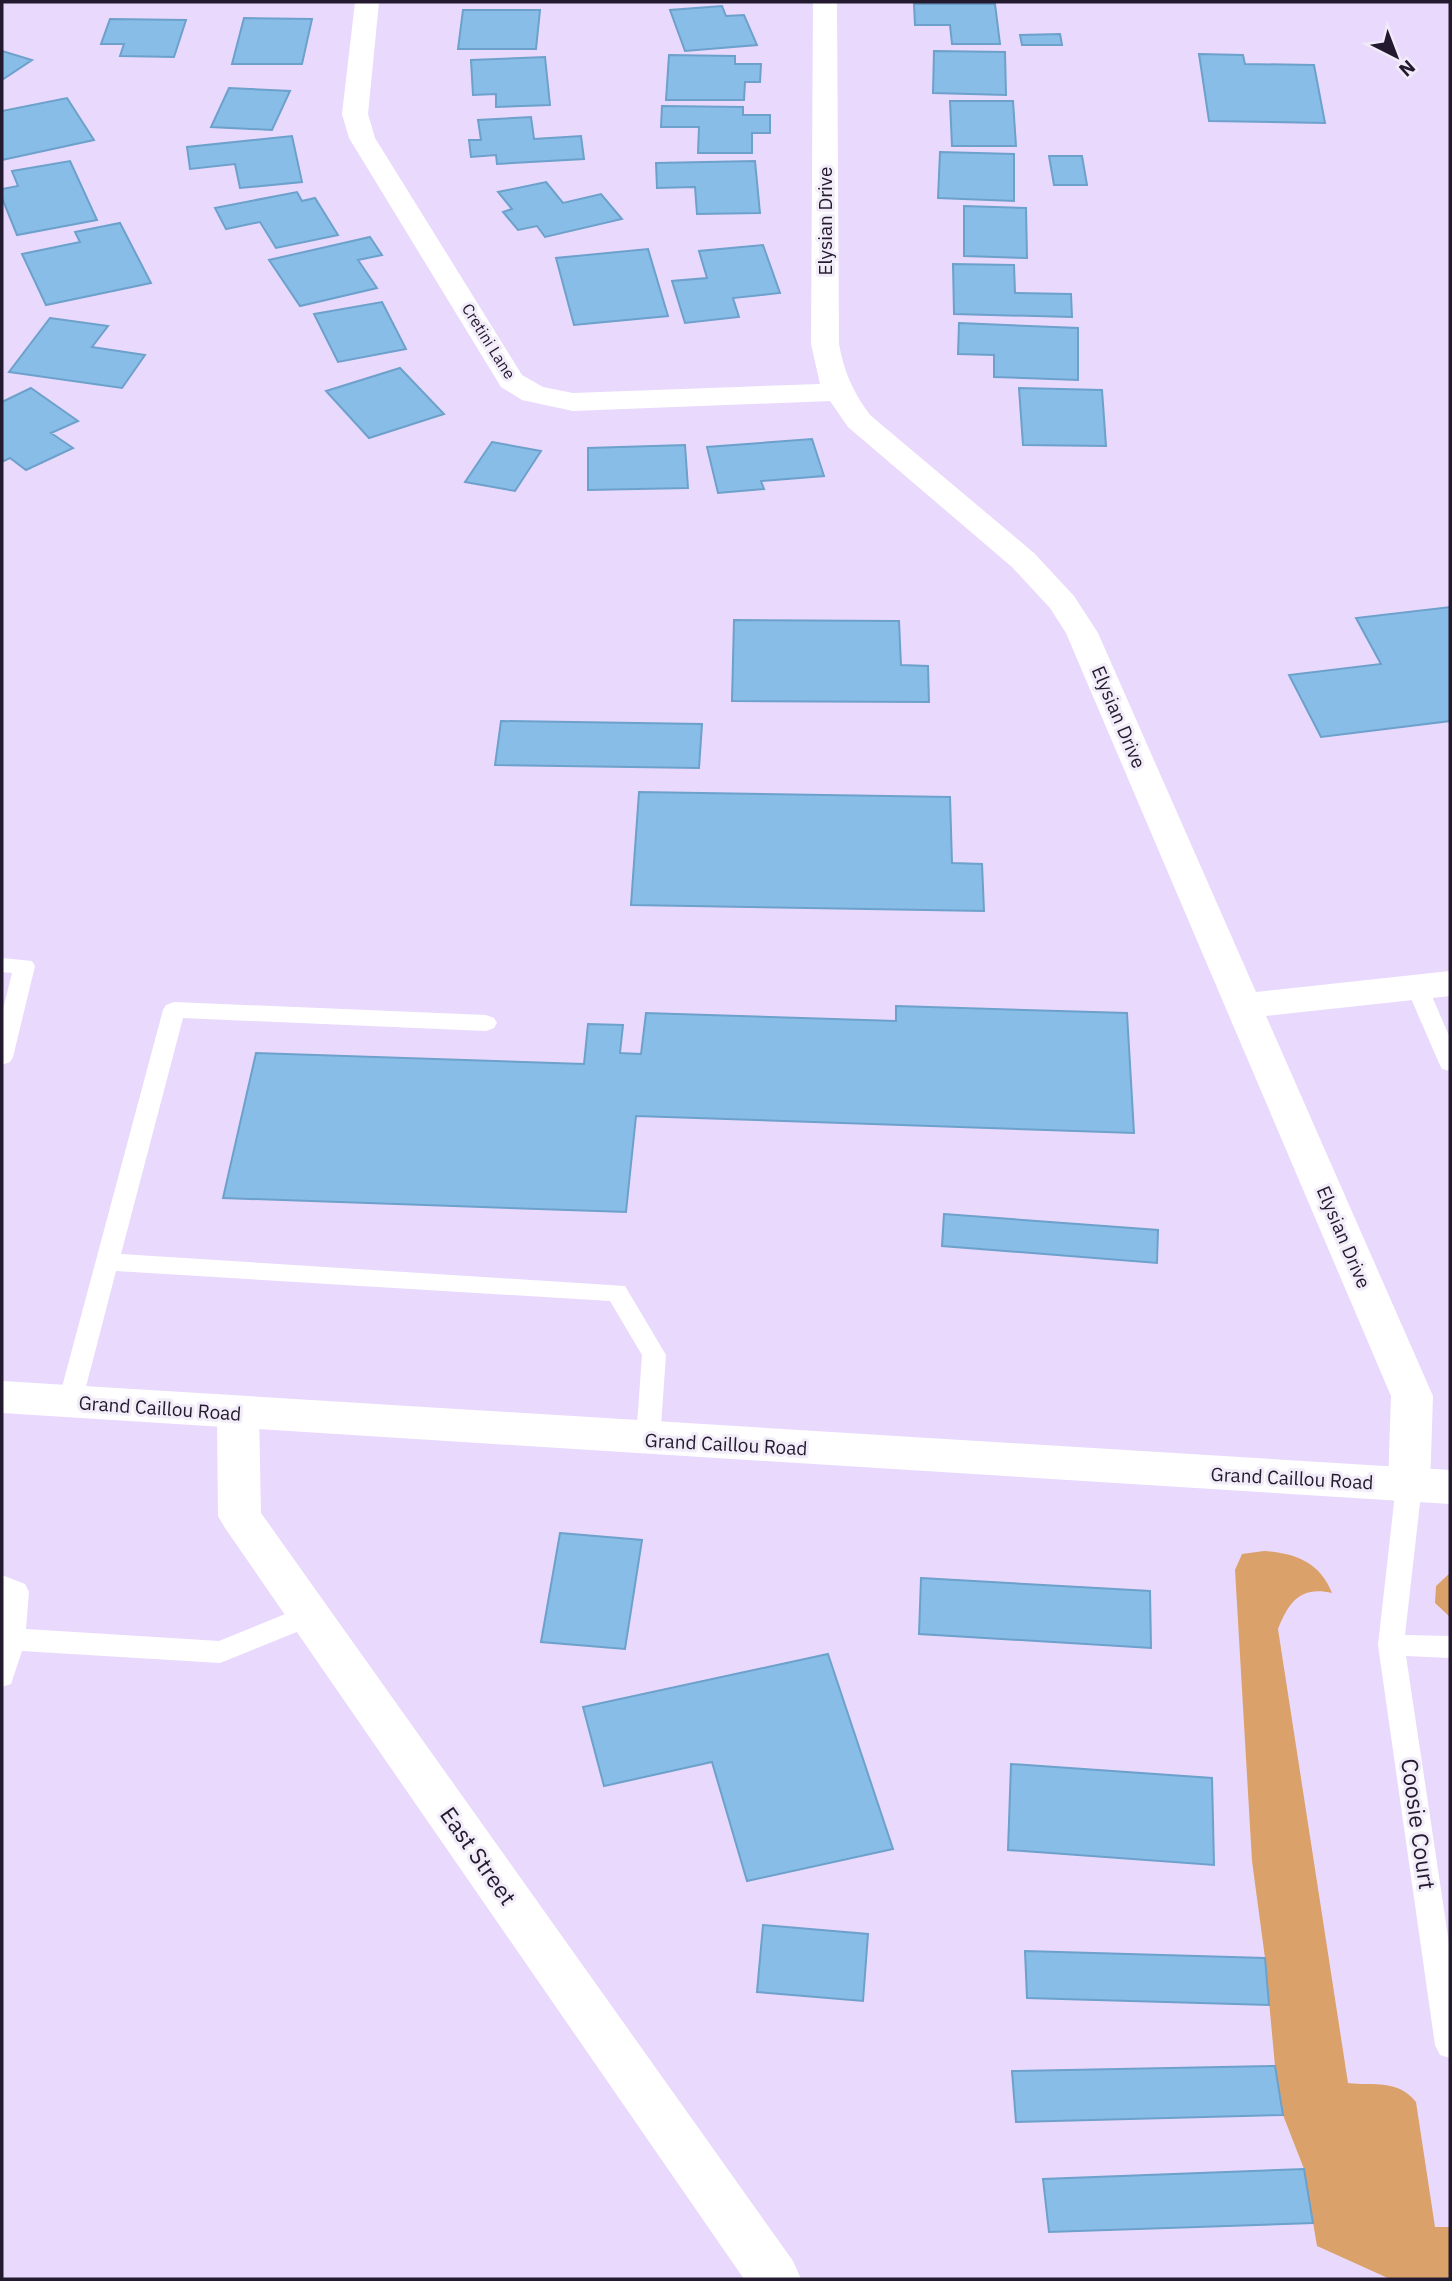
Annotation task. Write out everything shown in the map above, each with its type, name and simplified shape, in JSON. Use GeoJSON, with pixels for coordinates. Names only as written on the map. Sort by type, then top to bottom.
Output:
{"type":"FeatureCollection","features":[{"type":"Feature","properties":{"kind":"street","name":"Cretini Lane"},"geometry":{"type":"LineString","coordinates":[[367,2],[355,114],[362,138],[511,381],[522,391],[573,402],[838,392]]}},
{"type":"Feature","properties":{"kind":"street","name":"Elysian Drive"},"geometry":{"type":"LineString","coordinates":[[825,2],[825,344],[828,364],[838,392],[859,421],[1023,560],[1063,603],[1082,632],[1412,1396],[1409,1485]]}},
{"type":"Feature","properties":{"kind":"street"},"geometry":{"type":"LineString","coordinates":[[1244,1006],[1434,985]]}},
{"type":"Feature","properties":{"kind":"street","name":"Grand Caillou Road"},"geometry":{"type":"LineString","coordinates":[[2,1397],[238,1414],[1450,1488]]}},
{"type":"Feature","properties":{"kind":"street","name":"East Street"},"geometry":{"type":"LineString","coordinates":[[238,1414],[240,1516],[775,2279]]}},
{"type":"Feature","properties":{"kind":"lane"},"geometry":{"type":"LineString","coordinates":[[2,965],[24,966],[2,1057]]}},
{"type":"Feature","properties":{"kind":"lane"},"geometry":{"type":"LineString","coordinates":[[1434,985],[1450,1063]]}},
{"type":"Feature","properties":{"kind":"lane"},"geometry":{"type":"LineString","coordinates":[[70,1402],[174,1010],[486,1023]]}},
{"type":"Feature","properties":{"kind":"lane"},"geometry":{"type":"LineString","coordinates":[[107,1262],[617,1292],[654,1355],[648,1439]]}},
{"type":"Feature","properties":{"kind":"lane","name":"Coosie Court"},"geometry":{"type":"LineString","coordinates":[[1409,1485],[1391,1645],[1450,2045]]}},
{"type":"Feature","properties":{"kind":"lane"},"geometry":{"type":"LineString","coordinates":[[2,1586],[16,1592],[12,1639],[2,1676]]}},
{"type":"Feature","properties":{"kind":"lane"},"geometry":{"type":"LineString","coordinates":[[12,1639],[220,1652],[310,1615]]}},
{"type":"Feature","properties":{"kind":"lane"},"geometry":{"type":"LineString","coordinates":[[1391,1645],[1450,1647]]}},
{"type":"Feature","properties":{"kind":"shaded area"},"geometry":{"type":"Polygon","coordinates":[[[1264,1551],[1286,1554],[1305,1561],[1321,1574],[1332,1593],[1312,1592],[1297,1598],[1278,1629],[1348,2083],[1393,2087],[1416,2102],[1435,2227],[1450,2227],[1450,2279],[1390,2279],[1317,2246],[1304,2169],[1283,2115],[1252,1861],[1235,1570],[1242,1554],[1264,1551]]]}},
{"type":"Feature","properties":{"kind":"shaded area"},"geometry":{"type":"Polygon","coordinates":[[[1450,1573],[1450,1617],[1435,1603],[1436,1586],[1450,1573]]]}},
{"type":"Feature","properties":{"kind":"building"},"geometry":{"type":"Polygon","coordinates":[[[914,4],[995,4],[1000,44],[952,44],[950,25],[915,25],[914,4]]]}},
{"type":"Feature","properties":{"kind":"building"},"geometry":{"type":"Polygon","coordinates":[[[722,6],[726,16],[744,15],[757,45],[685,51],[670,10],[722,6]]]}},
{"type":"Feature","properties":{"kind":"building"},"geometry":{"type":"Polygon","coordinates":[[[463,10],[540,10],[536,49],[458,49],[463,10]]]}},
{"type":"Feature","properties":{"kind":"building"},"geometry":{"type":"Polygon","coordinates":[[[244,18],[312,19],[302,64],[232,64],[244,18]]]}},
{"type":"Feature","properties":{"kind":"building"},"geometry":{"type":"Polygon","coordinates":[[[110,19],[186,20],[174,57],[120,56],[124,44],[101,44],[110,19]]]}},
{"type":"Feature","properties":{"kind":"building"},"geometry":{"type":"Polygon","coordinates":[[[1060,34],[1062,45],[1022,45],[1020,35],[1060,34]]]}},
{"type":"Feature","properties":{"kind":"building"},"geometry":{"type":"Polygon","coordinates":[[[2,51],[32,60],[2,80],[2,51]]]}},
{"type":"Feature","properties":{"kind":"building"},"geometry":{"type":"Polygon","coordinates":[[[934,51],[1005,52],[1006,95],[933,93],[934,51]]]}},
{"type":"Feature","properties":{"kind":"building"},"geometry":{"type":"Polygon","coordinates":[[[1199,54],[1243,55],[1245,64],[1314,65],[1325,123],[1209,121],[1199,54]]]}},
{"type":"Feature","properties":{"kind":"building"},"geometry":{"type":"Polygon","coordinates":[[[669,55],[735,56],[735,64],[761,64],[760,82],[745,82],[744,100],[666,100],[669,55]]]}},
{"type":"Feature","properties":{"kind":"building"},"geometry":{"type":"Polygon","coordinates":[[[545,57],[550,105],[496,107],[496,94],[473,95],[471,60],[545,57]]]}},
{"type":"Feature","properties":{"kind":"building"},"geometry":{"type":"Polygon","coordinates":[[[229,88],[290,91],[272,130],[211,127],[229,88]]]}},
{"type":"Feature","properties":{"kind":"building"},"geometry":{"type":"Polygon","coordinates":[[[67,98],[94,140],[2,160],[2,111],[67,98]]]}},
{"type":"Feature","properties":{"kind":"building"},"geometry":{"type":"Polygon","coordinates":[[[950,101],[1013,101],[1016,146],[952,146],[950,101]]]}},
{"type":"Feature","properties":{"kind":"building"},"geometry":{"type":"Polygon","coordinates":[[[662,106],[743,107],[743,115],[770,115],[770,133],[752,133],[752,153],[698,153],[699,127],[661,127],[662,106]]]}},
{"type":"Feature","properties":{"kind":"building"},"geometry":{"type":"Polygon","coordinates":[[[531,117],[534,139],[581,136],[584,159],[497,164],[496,155],[471,157],[469,140],[481,140],[478,120],[531,117]]]}},
{"type":"Feature","properties":{"kind":"building"},"geometry":{"type":"Polygon","coordinates":[[[292,136],[302,182],[240,188],[235,164],[190,169],[187,147],[292,136]]]}},
{"type":"Feature","properties":{"kind":"building"},"geometry":{"type":"Polygon","coordinates":[[[940,152],[1014,154],[1014,201],[938,198],[940,152]]]}},
{"type":"Feature","properties":{"kind":"building"},"geometry":{"type":"Polygon","coordinates":[[[1049,156],[1082,156],[1087,185],[1054,185],[1049,156]]]}},
{"type":"Feature","properties":{"kind":"building"},"geometry":{"type":"Polygon","coordinates":[[[70,161],[97,220],[17,235],[2,198],[2,189],[18,186],[12,171],[70,161]]]}},
{"type":"Feature","properties":{"kind":"building"},"geometry":{"type":"Polygon","coordinates":[[[755,161],[760,213],[697,214],[695,187],[657,188],[656,163],[755,161]]]}},
{"type":"Feature","properties":{"kind":"building"},"geometry":{"type":"Polygon","coordinates":[[[546,182],[563,203],[601,194],[622,219],[545,237],[537,226],[518,230],[503,212],[512,209],[498,192],[546,182]]]}},
{"type":"Feature","properties":{"kind":"building"},"geometry":{"type":"Polygon","coordinates":[[[297,192],[302,201],[315,198],[338,235],[276,248],[260,222],[226,229],[215,208],[297,192]]]}},
{"type":"Feature","properties":{"kind":"building"},"geometry":{"type":"Polygon","coordinates":[[[964,206],[1026,208],[1027,258],[964,256],[964,206]]]}},
{"type":"Feature","properties":{"kind":"building"},"geometry":{"type":"Polygon","coordinates":[[[120,223],[151,283],[46,305],[22,254],[80,242],[75,232],[120,223]]]}},
{"type":"Feature","properties":{"kind":"building"},"geometry":{"type":"Polygon","coordinates":[[[370,237],[382,255],[358,260],[377,288],[300,306],[269,260],[370,237]]]}},
{"type":"Feature","properties":{"kind":"building"},"geometry":{"type":"Polygon","coordinates":[[[763,245],[780,293],[733,298],[739,317],[685,323],[672,281],[707,278],[699,251],[763,245]]]}},
{"type":"Feature","properties":{"kind":"building"},"geometry":{"type":"Polygon","coordinates":[[[648,249],[668,316],[574,325],[556,258],[648,249]]]}},
{"type":"Feature","properties":{"kind":"building"},"geometry":{"type":"Polygon","coordinates":[[[953,264],[1014,265],[1015,293],[1071,294],[1072,317],[954,314],[953,264]]]}},
{"type":"Feature","properties":{"kind":"building"},"geometry":{"type":"Polygon","coordinates":[[[382,302],[406,349],[338,362],[314,314],[382,302]]]}},
{"type":"Feature","properties":{"kind":"building"},"geometry":{"type":"Polygon","coordinates":[[[50,318],[108,326],[92,347],[145,355],[122,388],[9,372],[50,318]]]}},
{"type":"Feature","properties":{"kind":"building"},"geometry":{"type":"Polygon","coordinates":[[[959,323],[1078,328],[1078,380],[994,377],[994,355],[958,354],[959,323]]]}},
{"type":"Feature","properties":{"kind":"building"},"geometry":{"type":"Polygon","coordinates":[[[400,368],[444,414],[369,438],[326,391],[400,368]]]}},
{"type":"Feature","properties":{"kind":"building"},"geometry":{"type":"Polygon","coordinates":[[[31,388],[78,421],[51,433],[73,448],[26,470],[10,458],[2,462],[2,402],[31,388]]]}},
{"type":"Feature","properties":{"kind":"building"},"geometry":{"type":"Polygon","coordinates":[[[1019,388],[1102,390],[1106,446],[1023,445],[1019,388]]]}},
{"type":"Feature","properties":{"kind":"building"},"geometry":{"type":"Polygon","coordinates":[[[812,439],[824,476],[761,481],[764,489],[718,493],[707,447],[812,439]]]}},
{"type":"Feature","properties":{"kind":"building"},"geometry":{"type":"Polygon","coordinates":[[[492,442],[541,451],[515,491],[465,482],[492,442]]]}},
{"type":"Feature","properties":{"kind":"building"},"geometry":{"type":"Polygon","coordinates":[[[685,445],[688,488],[588,490],[588,448],[685,445]]]}},
{"type":"Feature","properties":{"kind":"building"},"geometry":{"type":"Polygon","coordinates":[[[1450,607],[1450,721],[1321,737],[1289,675],[1381,664],[1356,618],[1450,607]]]}},
{"type":"Feature","properties":{"kind":"building"},"geometry":{"type":"Polygon","coordinates":[[[734,620],[899,621],[901,665],[928,666],[929,702],[732,701],[734,620]]]}},
{"type":"Feature","properties":{"kind":"building"},"geometry":{"type":"Polygon","coordinates":[[[501,721],[702,724],[699,768],[495,765],[501,721]]]}},
{"type":"Feature","properties":{"kind":"building"},"geometry":{"type":"Polygon","coordinates":[[[639,792],[950,797],[952,863],[982,864],[984,911],[631,905],[639,792]]]}},
{"type":"Feature","properties":{"kind":"building"},"geometry":{"type":"Polygon","coordinates":[[[896,1006],[1127,1013],[1134,1133],[636,1116],[626,1212],[223,1198],[256,1053],[584,1064],[588,1024],[623,1025],[620,1053],[641,1054],[646,1013],[896,1021],[896,1006]]]}},
{"type":"Feature","properties":{"kind":"building"},"geometry":{"type":"Polygon","coordinates":[[[944,1214],[1158,1230],[1157,1263],[942,1246],[944,1214]]]}},
{"type":"Feature","properties":{"kind":"building"},"geometry":{"type":"Polygon","coordinates":[[[560,1533],[642,1540],[625,1649],[541,1642],[560,1533]]]}},
{"type":"Feature","properties":{"kind":"building"},"geometry":{"type":"Polygon","coordinates":[[[921,1578],[1150,1591],[1151,1648],[919,1634],[921,1578]]]}},
{"type":"Feature","properties":{"kind":"building"},"geometry":{"type":"Polygon","coordinates":[[[828,1654],[893,1849],[747,1881],[712,1762],[604,1786],[583,1707],[828,1654]]]}},
{"type":"Feature","properties":{"kind":"building"},"geometry":{"type":"Polygon","coordinates":[[[1011,1764],[1212,1778],[1214,1865],[1008,1850],[1011,1764]]]}},
{"type":"Feature","properties":{"kind":"building"},"geometry":{"type":"Polygon","coordinates":[[[763,1925],[868,1934],[863,2001],[757,1992],[763,1925]]]}},
{"type":"Feature","properties":{"kind":"building"},"geometry":{"type":"Polygon","coordinates":[[[1025,1951],[1265,1958],[1269,2005],[1027,1998],[1025,1951]]]}},
{"type":"Feature","properties":{"kind":"building"},"geometry":{"type":"Polygon","coordinates":[[[1275,2066],[1283,2115],[1016,2122],[1012,2071],[1275,2066]]]}},
{"type":"Feature","properties":{"kind":"building"},"geometry":{"type":"Polygon","coordinates":[[[1304,2169],[1313,2223],[1049,2232],[1043,2179],[1304,2169]]]}}]}
